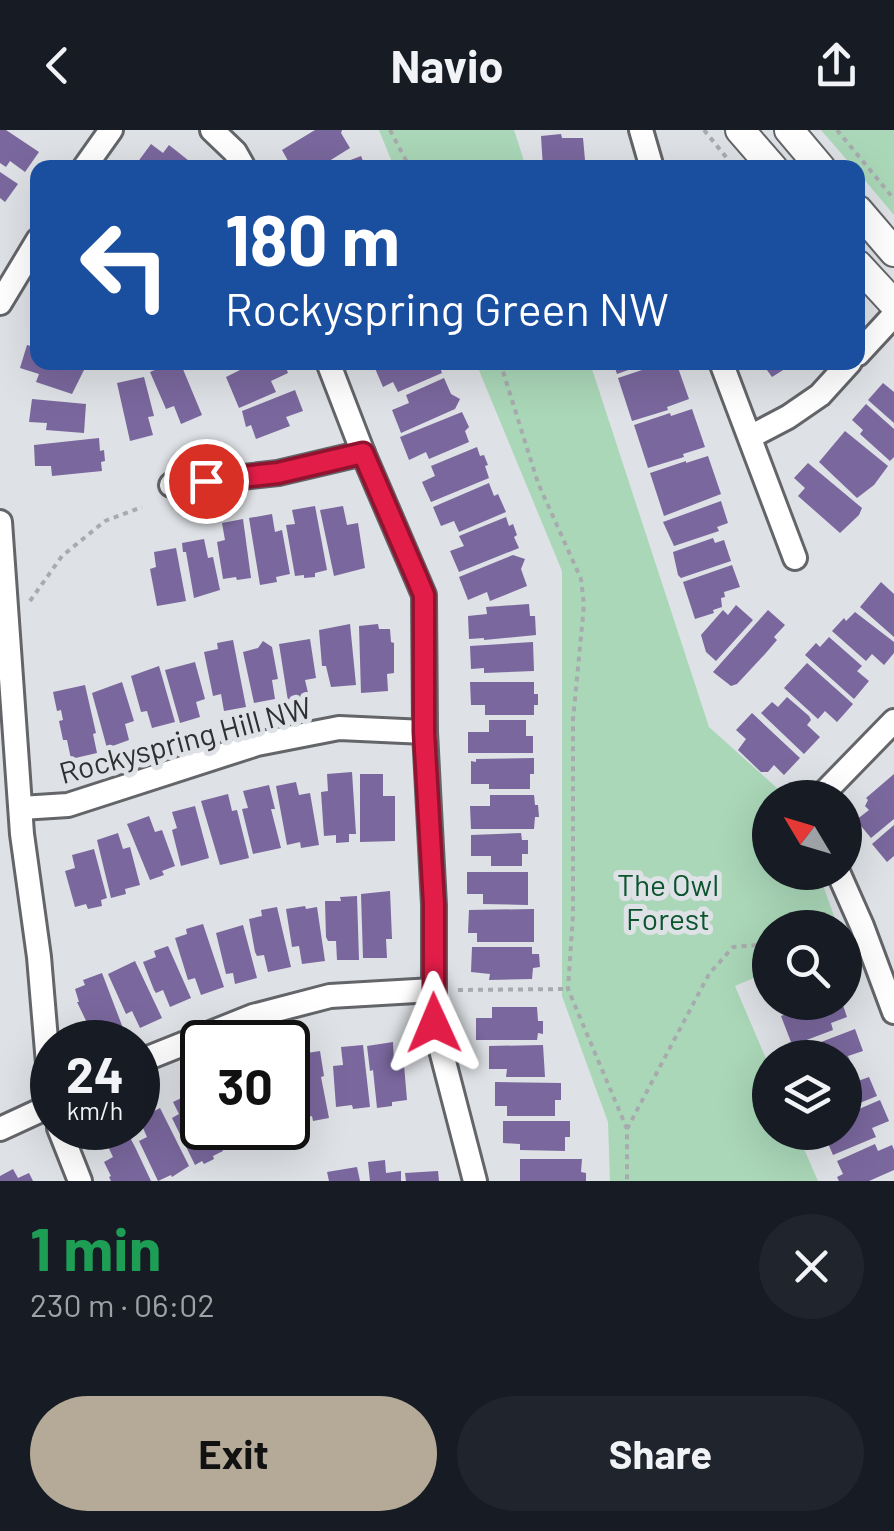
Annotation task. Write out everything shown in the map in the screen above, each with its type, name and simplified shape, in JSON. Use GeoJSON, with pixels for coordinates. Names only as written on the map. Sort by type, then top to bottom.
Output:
{"type":"FeatureCollection","features":[{"type":"Feature","properties":{"kind":"street"},"geometry":{"type":"LineString","coordinates":[[90,160],[111,130]]}},
{"type":"Feature","properties":{"kind":"street"},"geometry":{"type":"LineString","coordinates":[[212,130],[239,160]]}},
{"type":"Feature","properties":{"kind":"street"},"geometry":{"type":"LineString","coordinates":[[640,130],[649,160]]}},
{"type":"Feature","properties":{"kind":"street"},"geometry":{"type":"LineString","coordinates":[[740,130],[765,160]]}},
{"type":"Feature","properties":{"kind":"street"},"geometry":{"type":"LineString","coordinates":[[789,130],[814,160]]}},
{"type":"Feature","properties":{"kind":"street"},"geometry":{"type":"LineString","coordinates":[[865,218],[894,252]]}},
{"type":"Feature","properties":{"kind":"street"},"geometry":{"type":"LineString","coordinates":[[0,303],[30,253]]}},
{"type":"Feature","properties":{"kind":"street"},"geometry":{"type":"LineString","coordinates":[[865,273],[894,304]]}},
{"type":"Feature","properties":{"kind":"street"},"geometry":{"type":"LineString","coordinates":[[865,347],[894,316]]}},
{"type":"Feature","properties":{"kind":"street"},"geometry":{"type":"LineString","coordinates":[[331,370],[424,595],[424,732],[434,904],[434,1023],[475,1181]]}},
{"type":"Feature","properties":{"kind":"street"},"geometry":{"type":"LineString","coordinates":[[725,370],[795,558]]}},
{"type":"Feature","properties":{"kind":"street"},"geometry":{"type":"LineString","coordinates":[[750,437],[820,395],[843,370]]}},
{"type":"Feature","properties":{"kind":"street"},"geometry":{"type":"LineString","coordinates":[[171,485],[278,473],[363,453]]}},
{"type":"Feature","properties":{"kind":"street"},"geometry":{"type":"LineString","coordinates":[[0,522],[20,808],[11,835],[39,957],[45,1020]]}},
{"type":"Feature","properties":{"kind":"street"},"geometry":{"type":"LineString","coordinates":[[836,780],[894,720]]}},
{"type":"Feature","properties":{"kind":"street","name":"Rockyspring Hill NW"},"geometry":{"type":"LineString","coordinates":[[20,808],[68,805],[257,744],[338,728],[424,732]]}},
{"type":"Feature","properties":{"kind":"street"},"geometry":{"type":"LineString","coordinates":[[846,890],[894,1012]]}},
{"type":"Feature","properties":{"kind":"street"},"geometry":{"type":"LineString","coordinates":[[160,1053],[252,1016],[330,996],[432,990]]}},
{"type":"Feature","properties":{"kind":"street"},"geometry":{"type":"LineString","coordinates":[[0,1129],[30,1120]]}},
{"type":"Feature","properties":{"kind":"street"},"geometry":{"type":"LineString","coordinates":[[68,1150],[80,1181]]}},
{"type":"Feature","properties":{"kind":"path"},"geometry":{"type":"LineString","coordinates":[[390,130],[406,160]]}},
{"type":"Feature","properties":{"kind":"path"},"geometry":{"type":"LineString","coordinates":[[704,130],[728,160]]}},
{"type":"Feature","properties":{"kind":"path"},"geometry":{"type":"LineString","coordinates":[[837,130],[862,160]]}},
{"type":"Feature","properties":{"kind":"path"},"geometry":{"type":"LineString","coordinates":[[865,164],[894,199]]}},
{"type":"Feature","properties":{"kind":"path"},"geometry":{"type":"LineString","coordinates":[[503,370],[538,483],[580,579],[584,604],[573,720],[573,915],[568,988],[627,1129],[627,1181]]}},
{"type":"Feature","properties":{"kind":"path"},"geometry":{"type":"LineString","coordinates":[[28,603],[62,556],[106,521],[142,507]]}},
{"type":"Feature","properties":{"kind":"path"},"geometry":{"type":"LineString","coordinates":[[627,1129],[709,974],[733,947],[752,945]]}},
{"type":"Feature","properties":{"kind":"path"},"geometry":{"type":"LineString","coordinates":[[432,990],[568,988]]}},
{"type":"Feature","properties":{"kind":"green space"},"geometry":{"type":"Polygon","coordinates":[[[379,130],[514,130],[524,160],[391,160],[379,130]]]}},
{"type":"Feature","properties":{"kind":"green space"},"geometry":{"type":"Polygon","coordinates":[[[821,130],[894,130],[894,215],[865,180],[865,160],[847,160],[821,130]]]}},
{"type":"Feature","properties":{"kind":"green space","name":"The Owl Forest"},"geometry":{"type":"Polygon","coordinates":[[[479,370],[592,370],[709,727],[768,780],[752,780],[752,890],[825,890],[832,910],[752,910],[752,979],[735,986],[758,1040],[752,1040],[752,1150],[804,1150],[818,1181],[610,1181],[608,1122],[562,996],[562,571],[479,370]]]}},
{"type":"Feature","properties":{"kind":"building"},"geometry":{"type":"Polygon","coordinates":[[[0,130],[39,152],[25,172],[10,161],[6,167],[0,163],[0,130]]]}},
{"type":"Feature","properties":{"kind":"building"},"geometry":{"type":"Polygon","coordinates":[[[315,130],[342,130],[350,148],[331,160],[288,160],[282,150],[315,130]]]}},
{"type":"Feature","properties":{"kind":"building"},"geometry":{"type":"Polygon","coordinates":[[[541,136],[583,138],[585,160],[542,160],[541,136]]]}},
{"type":"Feature","properties":{"kind":"building"},"geometry":{"type":"Polygon","coordinates":[[[151,144],[163,153],[169,145],[188,160],[139,160],[151,144]]]}},
{"type":"Feature","properties":{"kind":"building"},"geometry":{"type":"Polygon","coordinates":[[[0,172],[18,184],[5,202],[0,198],[0,172]]]}},
{"type":"Feature","properties":{"kind":"building"},"geometry":{"type":"Polygon","coordinates":[[[27,345],[30,370],[84,370],[72,394],[36,382],[39,374],[20,368],[27,345]]]}},
{"type":"Feature","properties":{"kind":"building"},"geometry":{"type":"Polygon","coordinates":[[[183,370],[202,415],[181,424],[174,406],[166,409],[150,372],[183,370]]]}},
{"type":"Feature","properties":{"kind":"building"},"geometry":{"type":"Polygon","coordinates":[[[240,370],[288,373],[271,381],[276,392],[239,408],[226,377],[240,370]]]}},
{"type":"Feature","properties":{"kind":"building"},"geometry":{"type":"Polygon","coordinates":[[[376,370],[442,373],[398,392],[393,382],[383,387],[376,370]]]}},
{"type":"Feature","properties":{"kind":"building"},"geometry":{"type":"Polygon","coordinates":[[[642,370],[679,370],[689,399],[632,421],[618,378],[642,370]]]}},
{"type":"Feature","properties":{"kind":"building"},"geometry":{"type":"Polygon","coordinates":[[[144,377],[154,416],[148,417],[153,435],[130,441],[117,383],[144,377]]]}},
{"type":"Feature","properties":{"kind":"building"},"geometry":{"type":"Polygon","coordinates":[[[444,378],[451,394],[460,399],[455,409],[401,433],[392,410],[409,403],[406,395],[444,378]]]}},
{"type":"Feature","properties":{"kind":"building"},"geometry":{"type":"Polygon","coordinates":[[[883,383],[894,392],[894,423],[868,400],[883,383]]]}},
{"type":"Feature","properties":{"kind":"building"},"geometry":{"type":"Polygon","coordinates":[[[295,390],[303,411],[286,417],[290,426],[256,439],[251,425],[246,427],[242,411],[295,390]]]}},
{"type":"Feature","properties":{"kind":"building"},"geometry":{"type":"Polygon","coordinates":[[[32,399],[86,404],[84,433],[46,430],[47,423],[29,422],[32,399]]]}},
{"type":"Feature","properties":{"kind":"building"},"geometry":{"type":"Polygon","coordinates":[[[866,404],[894,429],[894,457],[890,461],[860,434],[863,430],[852,420],[866,404]]]}},
{"type":"Feature","properties":{"kind":"building"},"geometry":{"type":"Polygon","coordinates":[[[692,409],[705,447],[648,468],[634,425],[692,409]]]}},
{"type":"Feature","properties":{"kind":"building"},"geometry":{"type":"Polygon","coordinates":[[[462,412],[469,427],[465,431],[469,442],[429,459],[426,452],[409,460],[400,437],[462,412]]]}},
{"type":"Feature","properties":{"kind":"building"},"geometry":{"type":"Polygon","coordinates":[[[845,431],[888,466],[874,485],[857,498],[819,462],[845,431]]]}},
{"type":"Feature","properties":{"kind":"building"},"geometry":{"type":"Polygon","coordinates":[[[99,438],[105,461],[101,462],[102,471],[52,476],[51,466],[35,466],[34,445],[99,438]]]}},
{"type":"Feature","properties":{"kind":"building"},"geometry":{"type":"Polygon","coordinates":[[[477,447],[488,465],[485,466],[489,478],[431,502],[422,482],[435,476],[431,466],[477,447]]]}},
{"type":"Feature","properties":{"kind":"building"},"geometry":{"type":"Polygon","coordinates":[[[708,456],[721,494],[664,516],[650,473],[708,456]]]}},
{"type":"Feature","properties":{"kind":"building"},"geometry":{"type":"Polygon","coordinates":[[[808,463],[862,508],[840,533],[798,496],[805,488],[794,478],[808,463]]]}},
{"type":"Feature","properties":{"kind":"building"},"geometry":{"type":"Polygon","coordinates":[[[489,483],[506,512],[459,532],[454,521],[441,526],[433,507],[489,483]]]}},
{"type":"Feature","properties":{"kind":"building"},"geometry":{"type":"Polygon","coordinates":[[[721,501],[728,523],[717,527],[719,531],[674,546],[663,522],[721,501]]]}},
{"type":"Feature","properties":{"kind":"building"},"geometry":{"type":"Polygon","coordinates":[[[315,506],[327,570],[304,578],[295,576],[286,525],[295,524],[292,510],[315,506]]]}},
{"type":"Feature","properties":{"kind":"building"},"geometry":{"type":"Polygon","coordinates":[[[343,506],[347,525],[358,523],[365,568],[334,576],[320,510],[343,506]]]}},
{"type":"Feature","properties":{"kind":"building"},"geometry":{"type":"Polygon","coordinates":[[[272,514],[275,532],[282,530],[290,574],[276,577],[277,582],[260,585],[249,518],[272,514]]]}},
{"type":"Feature","properties":{"kind":"building"},"geometry":{"type":"Polygon","coordinates":[[[506,517],[509,526],[513,524],[519,548],[459,572],[450,551],[464,546],[459,536],[506,517]]]}},
{"type":"Feature","properties":{"kind":"building"},"geometry":{"type":"Polygon","coordinates":[[[243,519],[251,578],[223,579],[217,542],[225,540],[222,523],[243,519]]]}},
{"type":"Feature","properties":{"kind":"building"},"geometry":{"type":"Polygon","coordinates":[[[713,538],[715,543],[724,540],[731,561],[681,578],[673,552],[713,538]]]}},
{"type":"Feature","properties":{"kind":"building"},"geometry":{"type":"Polygon","coordinates":[[[204,539],[208,558],[213,557],[220,590],[194,598],[182,543],[204,539]]]}},
{"type":"Feature","properties":{"kind":"building"},"geometry":{"type":"Polygon","coordinates":[[[176,548],[186,601],[157,606],[150,569],[156,567],[154,552],[176,548]]]}},
{"type":"Feature","properties":{"kind":"building"},"geometry":{"type":"Polygon","coordinates":[[[513,555],[525,559],[521,569],[527,586],[490,601],[487,592],[468,600],[459,577],[513,555]]]}},
{"type":"Feature","properties":{"kind":"building"},"geometry":{"type":"Polygon","coordinates":[[[732,565],[740,587],[724,592],[722,607],[714,613],[695,619],[683,582],[732,565]]]}},
{"type":"Feature","properties":{"kind":"building"},"geometry":{"type":"Polygon","coordinates":[[[881,582],[894,594],[894,637],[860,607],[881,582]]]}},
{"type":"Feature","properties":{"kind":"building"},"geometry":{"type":"Polygon","coordinates":[[[529,604],[530,616],[535,616],[536,635],[469,639],[468,616],[487,614],[486,607],[529,604]]]}},
{"type":"Feature","properties":{"kind":"building"},"geometry":{"type":"Polygon","coordinates":[[[736,605],[753,620],[716,661],[706,652],[701,635],[723,610],[728,615],[736,605]]]}},
{"type":"Feature","properties":{"kind":"building"},"geometry":{"type":"Polygon","coordinates":[[[768,610],[785,625],[765,654],[731,686],[713,672],[768,610]]]}},
{"type":"Feature","properties":{"kind":"building"},"geometry":{"type":"Polygon","coordinates":[[[855,612],[894,642],[894,653],[884,665],[872,654],[866,661],[832,631],[855,612]]]}},
{"type":"Feature","properties":{"kind":"building"},"geometry":{"type":"Polygon","coordinates":[[[350,624],[356,685],[331,687],[326,666],[322,666],[319,630],[350,624]]]}},
{"type":"Feature","properties":{"kind":"building"},"geometry":{"type":"Polygon","coordinates":[[[378,624],[379,629],[390,629],[394,673],[387,674],[388,691],[361,693],[359,626],[378,624]]]}},
{"type":"Feature","properties":{"kind":"building"},"geometry":{"type":"Polygon","coordinates":[[[829,637],[862,666],[857,671],[869,681],[854,699],[805,655],[829,637]]]}},
{"type":"Feature","properties":{"kind":"building"},"geometry":{"type":"Polygon","coordinates":[[[310,639],[316,678],[305,680],[309,697],[288,701],[279,644],[310,639]]]}},
{"type":"Feature","properties":{"kind":"building"},"geometry":{"type":"Polygon","coordinates":[[[233,640],[246,707],[224,711],[221,694],[213,696],[204,652],[218,649],[217,643],[233,640]]]}},
{"type":"Feature","properties":{"kind":"building"},"geometry":{"type":"Polygon","coordinates":[[[263,641],[272,647],[278,679],[272,680],[275,699],[254,703],[243,652],[258,648],[263,641]]]}},
{"type":"Feature","properties":{"kind":"building"},"geometry":{"type":"Polygon","coordinates":[[[533,642],[534,671],[484,673],[484,668],[471,669],[470,646],[533,642]]]}},
{"type":"Feature","properties":{"kind":"building"},"geometry":{"type":"Polygon","coordinates":[[[195,662],[205,699],[196,702],[200,717],[180,723],[165,670],[195,662]]]}},
{"type":"Feature","properties":{"kind":"building"},"geometry":{"type":"Polygon","coordinates":[[[807,663],[853,704],[837,722],[825,711],[818,719],[784,688],[807,663]]]}},
{"type":"Feature","properties":{"kind":"building"},"geometry":{"type":"Polygon","coordinates":[[[159,666],[175,722],[152,728],[147,711],[141,712],[131,676],[159,666]]]}},
{"type":"Feature","properties":{"kind":"building"},"geometry":{"type":"Polygon","coordinates":[[[122,682],[134,721],[125,724],[129,740],[107,748],[92,693],[122,682]]]}},
{"type":"Feature","properties":{"kind":"building"},"geometry":{"type":"Polygon","coordinates":[[[470,682],[534,682],[538,705],[534,705],[534,715],[485,715],[485,705],[471,705],[470,682]]]}},
{"type":"Feature","properties":{"kind":"building"},"geometry":{"type":"Polygon","coordinates":[[[85,685],[97,753],[71,759],[59,721],[63,720],[61,710],[57,711],[53,692],[85,685]]]}},
{"type":"Feature","properties":{"kind":"building"},"geometry":{"type":"Polygon","coordinates":[[[787,697],[809,716],[807,725],[820,737],[804,754],[761,713],[772,702],[778,707],[787,697]]]}},
{"type":"Feature","properties":{"kind":"building"},"geometry":{"type":"Polygon","coordinates":[[[752,713],[800,758],[784,775],[774,765],[768,772],[761,772],[738,750],[746,739],[736,730],[752,713]]]}},
{"type":"Feature","properties":{"kind":"building"},"geometry":{"type":"Polygon","coordinates":[[[489,720],[526,720],[526,736],[533,736],[533,753],[468,753],[468,732],[489,732],[489,720]]]}},
{"type":"Feature","properties":{"kind":"building"},"geometry":{"type":"Polygon","coordinates":[[[534,758],[530,789],[489,789],[489,784],[471,784],[471,761],[534,758]]]}},
{"type":"Feature","properties":{"kind":"building"},"geometry":{"type":"Polygon","coordinates":[[[352,772],[356,834],[349,834],[349,842],[336,843],[336,835],[324,836],[321,792],[328,791],[327,774],[352,772]]]}},
{"type":"Feature","properties":{"kind":"building"},"geometry":{"type":"Polygon","coordinates":[[[360,774],[383,774],[383,796],[395,796],[395,841],[360,842],[360,774]]]}},
{"type":"Feature","properties":{"kind":"building"},"geometry":{"type":"Polygon","coordinates":[[[894,774],[894,819],[871,838],[862,827],[862,815],[869,810],[866,798],[894,774]]]}},
{"type":"Feature","properties":{"kind":"building"},"geometry":{"type":"Polygon","coordinates":[[[296,782],[299,795],[310,793],[319,845],[287,845],[276,786],[296,782]]]}},
{"type":"Feature","properties":{"kind":"building"},"geometry":{"type":"Polygon","coordinates":[[[269,785],[281,848],[253,854],[242,809],[248,808],[243,791],[269,785]]]}},
{"type":"Feature","properties":{"kind":"building"},"geometry":{"type":"Polygon","coordinates":[[[228,794],[232,811],[237,810],[249,858],[220,865],[201,801],[228,794]]]}},
{"type":"Feature","properties":{"kind":"building"},"geometry":{"type":"Polygon","coordinates":[[[490,795],[534,795],[539,817],[535,817],[534,829],[471,829],[470,806],[490,806],[490,795]]]}},
{"type":"Feature","properties":{"kind":"building"},"geometry":{"type":"Polygon","coordinates":[[[195,806],[209,858],[181,866],[172,812],[195,806]]]}},
{"type":"Feature","properties":{"kind":"building"},"geometry":{"type":"Polygon","coordinates":[[[149,816],[155,832],[162,830],[175,866],[150,880],[127,824],[149,816]]]}},
{"type":"Feature","properties":{"kind":"building"},"geometry":{"type":"Polygon","coordinates":[[[894,825],[894,856],[887,862],[872,844],[894,825]]]}},
{"type":"Feature","properties":{"kind":"building"},"geometry":{"type":"Polygon","coordinates":[[[118,833],[123,849],[130,847],[140,885],[111,898],[97,840],[118,833]]]}},
{"type":"Feature","properties":{"kind":"building"},"geometry":{"type":"Polygon","coordinates":[[[521,833],[522,840],[528,840],[528,854],[522,854],[522,866],[491,866],[491,856],[471,856],[471,835],[521,833]]]}},
{"type":"Feature","properties":{"kind":"building"},"geometry":{"type":"Polygon","coordinates":[[[94,849],[107,898],[101,900],[102,906],[75,907],[65,871],[75,868],[72,855],[94,849]]]}},
{"type":"Feature","properties":{"kind":"building"},"geometry":{"type":"Polygon","coordinates":[[[467,872],[528,872],[528,905],[483,904],[483,894],[467,894],[467,872]]]}},
{"type":"Feature","properties":{"kind":"building"},"geometry":{"type":"Polygon","coordinates":[[[390,891],[392,939],[386,939],[387,958],[363,958],[361,894],[390,891]]]}},
{"type":"Feature","properties":{"kind":"building"},"geometry":{"type":"Polygon","coordinates":[[[357,896],[359,960],[337,960],[336,941],[326,937],[325,901],[357,896]]]}},
{"type":"Feature","properties":{"kind":"building"},"geometry":{"type":"Polygon","coordinates":[[[277,907],[291,967],[268,972],[264,955],[257,956],[255,952],[249,919],[262,916],[261,910],[277,907]]]}},
{"type":"Feature","properties":{"kind":"building"},"geometry":{"type":"Polygon","coordinates":[[[317,907],[325,961],[302,964],[299,946],[292,947],[286,909],[317,907]]]}},
{"type":"Feature","properties":{"kind":"building"},"geometry":{"type":"Polygon","coordinates":[[[534,909],[534,942],[477,942],[477,933],[468,933],[469,910],[534,909]]]}},
{"type":"Feature","properties":{"kind":"building"},"geometry":{"type":"Polygon","coordinates":[[[203,924],[224,987],[201,995],[195,978],[188,980],[175,938],[187,934],[186,929],[203,924]]]}},
{"type":"Feature","properties":{"kind":"building"},"geometry":{"type":"Polygon","coordinates":[[[243,925],[257,978],[235,984],[233,973],[226,974],[216,933],[243,925]]]}},
{"type":"Feature","properties":{"kind":"building"},"geometry":{"type":"Polygon","coordinates":[[[168,946],[191,998],[170,1007],[163,990],[154,990],[143,962],[156,957],[154,951],[168,946]]]}},
{"type":"Feature","properties":{"kind":"building"},"geometry":{"type":"Polygon","coordinates":[[[472,947],[532,947],[532,954],[539,954],[540,967],[533,968],[532,979],[489,980],[490,974],[471,972],[472,947]]]}},
{"type":"Feature","properties":{"kind":"building"},"geometry":{"type":"Polygon","coordinates":[[[135,961],[162,1018],[136,1020],[132,1011],[126,1014],[108,974],[135,961]]]}},
{"type":"Feature","properties":{"kind":"building"},"geometry":{"type":"Polygon","coordinates":[[[102,973],[120,1020],[86,1020],[75,989],[85,985],[83,980],[102,973]]]}},
{"type":"Feature","properties":{"kind":"building"},"geometry":{"type":"Polygon","coordinates":[[[492,1007],[537,1007],[543,1034],[538,1033],[537,1040],[476,1040],[476,1018],[492,1018],[492,1007]]]}},
{"type":"Feature","properties":{"kind":"building"},"geometry":{"type":"Polygon","coordinates":[[[783,1020],[839,1020],[831,1023],[833,1030],[807,1040],[790,1040],[783,1020]]]}},
{"type":"Feature","properties":{"kind":"building"},"geometry":{"type":"Polygon","coordinates":[[[855,1029],[859,1040],[826,1040],[855,1029]]]}},
{"type":"Feature","properties":{"kind":"building"},"geometry":{"type":"Polygon","coordinates":[[[393,1042],[394,1062],[403,1061],[404,1065],[407,1100],[377,1108],[367,1046],[393,1042]]]}},
{"type":"Feature","properties":{"kind":"building"},"geometry":{"type":"Polygon","coordinates":[[[363,1045],[370,1107],[336,1107],[333,1066],[343,1065],[341,1047],[363,1045]]]}},
{"type":"Feature","properties":{"kind":"building"},"geometry":{"type":"Polygon","coordinates":[[[543,1045],[545,1077],[506,1077],[507,1069],[489,1069],[489,1046],[543,1045]]]}},
{"type":"Feature","properties":{"kind":"building"},"geometry":{"type":"Polygon","coordinates":[[[320,1051],[329,1118],[313,1121],[310,1116],[310,1053],[320,1051]]]}},
{"type":"Feature","properties":{"kind":"building"},"geometry":{"type":"Polygon","coordinates":[[[869,1077],[877,1096],[862,1102],[862,1080],[869,1077]]]}},
{"type":"Feature","properties":{"kind":"building"},"geometry":{"type":"Polygon","coordinates":[[[495,1082],[561,1083],[561,1100],[555,1100],[555,1116],[507,1116],[507,1106],[495,1106],[495,1082]]]}},
{"type":"Feature","properties":{"kind":"building"},"geometry":{"type":"Polygon","coordinates":[[[180,1099],[180,1134],[172,1118],[179,1114],[173,1102],[180,1099]]]}},
{"type":"Feature","properties":{"kind":"building"},"geometry":{"type":"Polygon","coordinates":[[[880,1100],[889,1121],[872,1128],[876,1137],[862,1143],[862,1108],[880,1100]]]}},
{"type":"Feature","properties":{"kind":"building"},"geometry":{"type":"Polygon","coordinates":[[[160,1108],[189,1166],[158,1181],[143,1150],[160,1150],[160,1108]]]}},
{"type":"Feature","properties":{"kind":"building"},"geometry":{"type":"Polygon","coordinates":[[[503,1121],[570,1121],[570,1137],[565,1137],[565,1151],[520,1150],[520,1144],[503,1143],[503,1121]]]}},
{"type":"Feature","properties":{"kind":"building"},"geometry":{"type":"Polygon","coordinates":[[[875,1144],[878,1151],[892,1145],[894,1170],[869,1181],[839,1181],[837,1177],[843,1174],[837,1161],[875,1144]]]}},
{"type":"Feature","properties":{"kind":"building"},"geometry":{"type":"Polygon","coordinates":[[[110,1150],[136,1150],[151,1181],[111,1181],[104,1162],[113,1157],[110,1150]]]}},
{"type":"Feature","properties":{"kind":"building"},"geometry":{"type":"Polygon","coordinates":[[[188,1150],[223,1150],[214,1159],[195,1165],[188,1150]]]}},
{"type":"Feature","properties":{"kind":"building"},"geometry":{"type":"Polygon","coordinates":[[[520,1159],[582,1159],[581,1172],[586,1173],[586,1181],[520,1181],[520,1159]]]}},
{"type":"Feature","properties":{"kind":"building"},"geometry":{"type":"Polygon","coordinates":[[[385,1160],[386,1173],[401,1171],[401,1181],[370,1181],[368,1162],[385,1160]]]}},
{"type":"Feature","properties":{"kind":"building"},"geometry":{"type":"Polygon","coordinates":[[[357,1167],[360,1181],[329,1181],[327,1172],[357,1167]]]}},
{"type":"Feature","properties":{"kind":"building"},"geometry":{"type":"Polygon","coordinates":[[[13,1169],[18,1178],[29,1173],[33,1181],[0,1181],[0,1176],[13,1169]]]}},
{"type":"Feature","properties":{"kind":"building"},"geometry":{"type":"Polygon","coordinates":[[[438,1171],[439,1181],[406,1181],[405,1173],[438,1171]]]}},
{"type":"Feature","properties":{"kind":"route"},"geometry":{"type":"LineString","coordinates":[[206,481],[278,473],[363,453],[424,595],[424,732],[434,904],[434,1023]]}}]}
